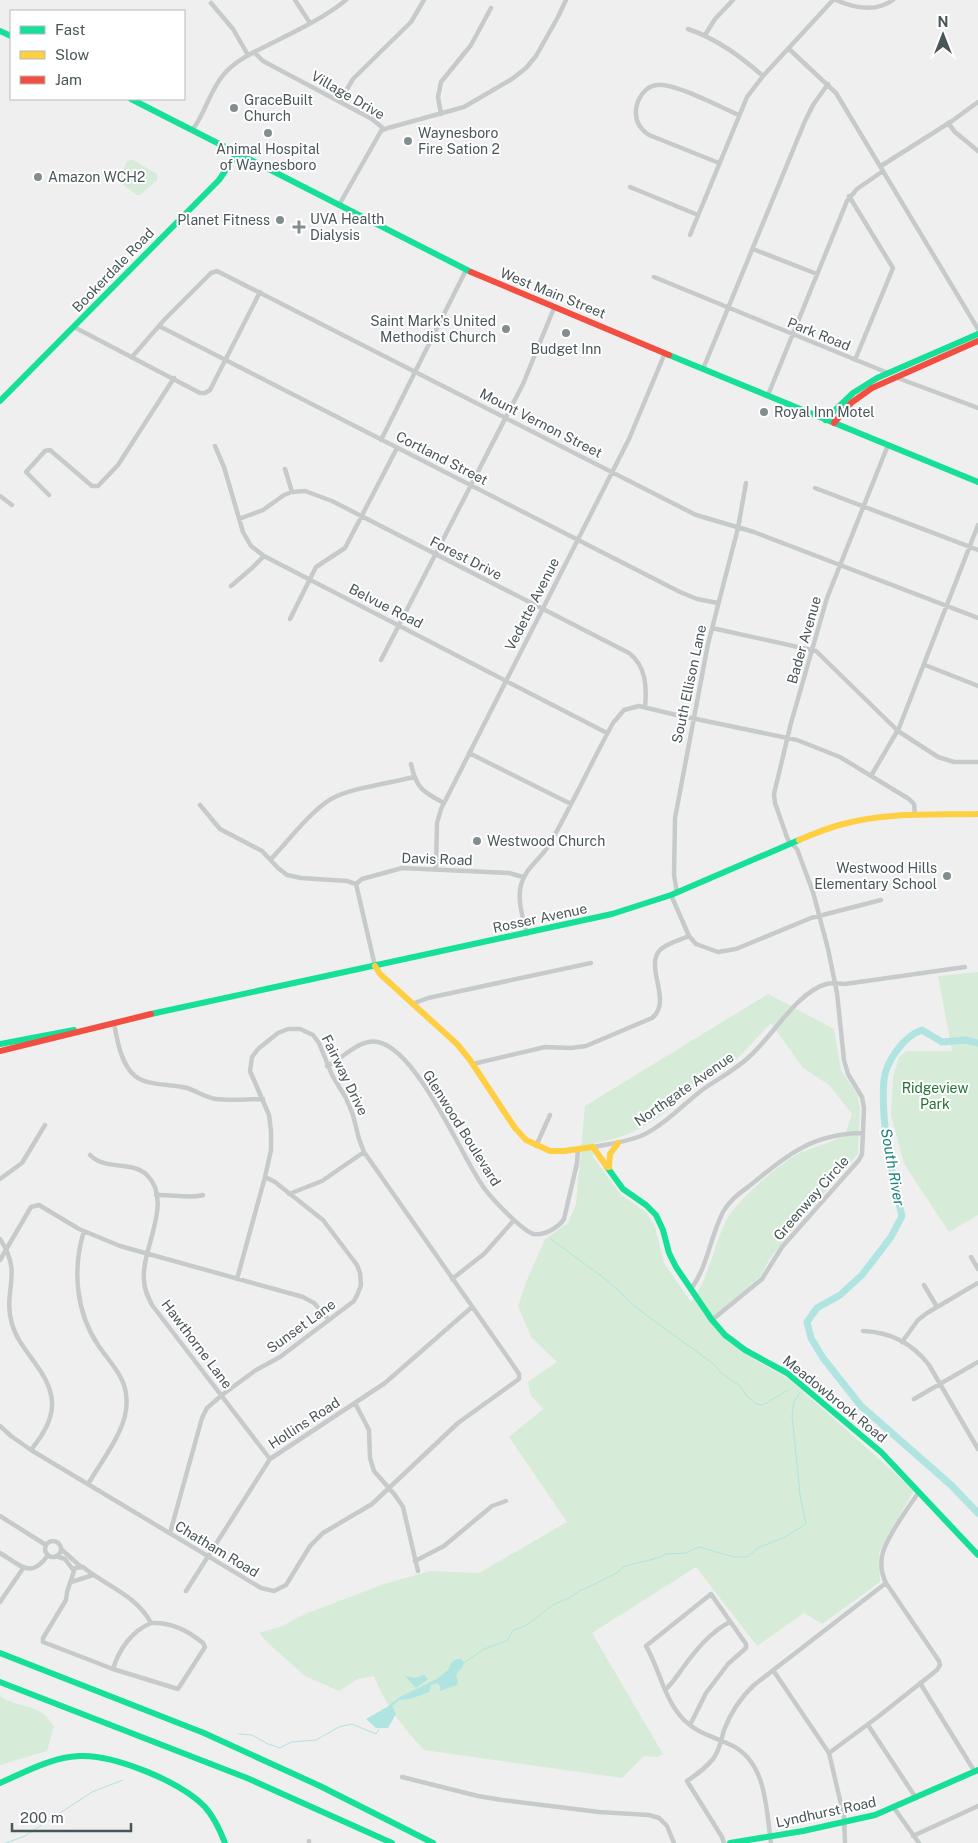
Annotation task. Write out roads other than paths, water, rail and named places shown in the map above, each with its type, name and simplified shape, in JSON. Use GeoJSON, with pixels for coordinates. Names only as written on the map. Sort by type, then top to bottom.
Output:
{"type":"FeatureCollection","features":[{"type":"Feature","properties":{"kind":"main road","name":"West Main Street"},"geometry":{"type":"LineString","coordinates":[[134,100],[466,270],[978,482]]}},
{"type":"Feature","properties":{"kind":"main road","name":"Bookerdale Road"},"geometry":{"type":"LineString","coordinates":[[0,401],[219,180],[238,152]]}},
{"type":"Feature","properties":{"kind":"main road"},"geometry":{"type":"LineString","coordinates":[[825,420],[853,393],[888,374],[978,334]]}},
{"type":"Feature","properties":{"kind":"main road"},"geometry":{"type":"LineString","coordinates":[[834,423],[839,413],[880,384],[978,341]]}},
{"type":"Feature","properties":{"kind":"main road","name":"Rosser Avenue"},"geometry":{"type":"LineString","coordinates":[[0,1052],[114,1023],[612,914],[674,894],[825,830],[852,822],[878,817],[978,814]]}},
{"type":"Feature","properties":{"kind":"main road","name":"Northgate Avenue"},"geometry":{"type":"LineString","coordinates":[[375,966],[380,974],[457,1044],[473,1064],[515,1128],[526,1140],[536,1146],[557,1151],[593,1146]]}},
{"type":"Feature","properties":{"kind":"main road","name":"Rosser Avenue"},"geometry":{"type":"LineString","coordinates":[[0,1044],[49,1033],[97,1027]]}},
{"type":"Feature","properties":{"kind":"main road"},"geometry":{"type":"LineString","coordinates":[[609,1168],[610,1154],[618,1143]]}},
{"type":"Feature","properties":{"kind":"main road","name":"Meadowbrook Road"},"geometry":{"type":"LineString","coordinates":[[593,1146],[623,1189],[646,1205],[656,1215],[663,1230],[672,1260],[712,1320],[725,1335],[736,1344],[778,1367],[810,1391],[881,1452],[978,1555]]}},
{"type":"Feature","properties":{"kind":"main road"},"geometry":{"type":"LineString","coordinates":[[0,1652],[224,1742],[316,1784],[432,1843]]}},
{"type":"Feature","properties":{"kind":"main road"},"geometry":{"type":"LineString","coordinates":[[0,1682],[264,1785],[392,1843]]}},
{"type":"Feature","properties":{"kind":"main road"},"geometry":{"type":"LineString","coordinates":[[0,1783],[49,1762],[84,1756],[108,1758],[133,1767],[194,1797],[211,1814],[225,1843]]}},
{"type":"Feature","properties":{"kind":"main road","name":"Lyndhurst Road"},"geometry":{"type":"LineString","coordinates":[[730,1843],[771,1840],[875,1815],[976,1771]]}},
{"type":"Feature","properties":{"kind":"street"},"geometry":{"type":"LineString","coordinates":[[295,0],[310,23]]}},
{"type":"Feature","properties":{"kind":"street"},"geometry":{"type":"LineString","coordinates":[[193,129],[220,78],[232,66],[248,55],[333,10],[346,0]]}},
{"type":"Feature","properties":{"kind":"street"},"geometry":{"type":"LineString","coordinates":[[340,101],[353,79],[411,22],[424,0]]}},
{"type":"Feature","properties":{"kind":"street","name":"Village Drive"},"geometry":{"type":"LineString","coordinates":[[254,52],[263,61],[340,101],[372,119],[384,129],[441,114],[472,103],[512,79],[526,68],[536,56],[566,0]]}},
{"type":"Feature","properties":{"kind":"street"},"geometry":{"type":"LineString","coordinates":[[705,35],[714,19],[733,0]]}},
{"type":"Feature","properties":{"kind":"street"},"geometry":{"type":"LineString","coordinates":[[690,235],[747,97],[762,76],[835,0],[860,8],[872,7],[893,0]]}},
{"type":"Feature","properties":{"kind":"street"},"geometry":{"type":"LineString","coordinates":[[211,3],[233,29],[248,55]]}},
{"type":"Feature","properties":{"kind":"street"},"geometry":{"type":"LineString","coordinates":[[441,114],[438,97],[441,82],[471,45],[491,8]]}},
{"type":"Feature","properties":{"kind":"street"},"geometry":{"type":"LineString","coordinates":[[688,29],[705,35],[726,47],[762,76]]}},
{"type":"Feature","properties":{"kind":"street"},"geometry":{"type":"LineString","coordinates":[[789,49],[828,84],[842,100],[978,329]]}},
{"type":"Feature","properties":{"kind":"street"},"geometry":{"type":"LineString","coordinates":[[719,163],[649,135],[641,129],[636,115],[638,102],[644,92],[652,86],[659,84],[674,88],[739,115]]}},
{"type":"Feature","properties":{"kind":"street"},"geometry":{"type":"LineString","coordinates":[[703,369],[805,121],[828,84]]}},
{"type":"Feature","properties":{"kind":"street"},"geometry":{"type":"LineString","coordinates":[[768,396],[849,196],[882,168],[978,102]]}},
{"type":"Feature","properties":{"kind":"street"},"geometry":{"type":"LineString","coordinates":[[948,123],[978,151]]}},
{"type":"Feature","properties":{"kind":"street"},"geometry":{"type":"LineString","coordinates":[[339,205],[378,136],[384,129]]}},
{"type":"Feature","properties":{"kind":"street"},"geometry":{"type":"LineString","coordinates":[[630,187],[698,214]]}},
{"type":"Feature","properties":{"kind":"street"},"geometry":{"type":"LineString","coordinates":[[849,196],[893,268],[855,360]]}},
{"type":"Feature","properties":{"kind":"street"},"geometry":{"type":"LineString","coordinates":[[753,248],[817,274]]}},
{"type":"Feature","properties":{"kind":"street"},"geometry":{"type":"LineString","coordinates":[[381,440],[466,270]]}},
{"type":"Feature","properties":{"kind":"street","name":"Mount Vernon Street"},"geometry":{"type":"LineString","coordinates":[[132,357],[210,273],[215,271],[260,292],[696,515],[840,565],[978,618]]}},
{"type":"Feature","properties":{"kind":"street","name":"Park Road"},"geometry":{"type":"LineString","coordinates":[[654,277],[888,374],[978,408]]}},
{"type":"Feature","properties":{"kind":"street"},"geometry":{"type":"LineString","coordinates":[[74,328],[200,393],[206,393],[210,390],[260,292]]}},
{"type":"Feature","properties":{"kind":"street"},"geometry":{"type":"LineString","coordinates":[[381,660],[506,418],[535,356],[554,308]]}},
{"type":"Feature","properties":{"kind":"street","name":"Cortland Street"},"geometry":{"type":"LineString","coordinates":[[159,326],[680,592],[697,599],[718,603]]}},
{"type":"Feature","properties":{"kind":"street","name":"Vedette Avenue"},"geometry":{"type":"LineString","coordinates":[[436,869],[437,823],[444,803],[629,439],[665,353]]}},
{"type":"Feature","properties":{"kind":"street"},"geometry":{"type":"LineString","coordinates":[[49,495],[26,472],[45,451],[50,450],[92,486],[98,486],[118,465],[174,378]]}},
{"type":"Feature","properties":{"kind":"street","name":"Bader Avenue"},"geometry":{"type":"LineString","coordinates":[[862,1133],[864,1108],[862,1097],[848,1074],[844,1060],[835,983],[820,915],[797,849],[788,840],[775,803],[774,794],[787,738],[827,598],[888,445]]}},
{"type":"Feature","properties":{"kind":"street","name":"Belvue Road"},"geometry":{"type":"LineString","coordinates":[[215,446],[224,467],[243,532],[251,546],[264,556],[607,733]]}},
{"type":"Feature","properties":{"kind":"street"},"geometry":{"type":"LineString","coordinates":[[290,619],[309,580],[320,563],[345,548],[397,448]]}},
{"type":"Feature","properties":{"kind":"street"},"geometry":{"type":"LineString","coordinates":[[239,520],[263,510],[284,495],[292,492],[285,469]]}},
{"type":"Feature","properties":{"kind":"street","name":"South Ellison Lane"},"geometry":{"type":"LineString","coordinates":[[689,936],[674,894],[673,829],[712,628],[738,528],[746,483]]}},
{"type":"Feature","properties":{"kind":"street"},"geometry":{"type":"LineString","coordinates":[[815,488],[978,550]]}},
{"type":"Feature","properties":{"kind":"street","name":"Forest Drive"},"geometry":{"type":"LineString","coordinates":[[292,492],[305,491],[332,501],[632,656],[644,674],[646,689],[645,707]]}},
{"type":"Feature","properties":{"kind":"street"},"geometry":{"type":"LineString","coordinates":[[0,496],[12,505]]}},
{"type":"Feature","properties":{"kind":"street"},"geometry":{"type":"LineString","coordinates":[[871,776],[898,731],[978,525]]}},
{"type":"Feature","properties":{"kind":"street"},"geometry":{"type":"LineString","coordinates":[[231,586],[264,556]]}},
{"type":"Feature","properties":{"kind":"street"},"geometry":{"type":"LineString","coordinates":[[712,628],[812,649],[823,656],[898,731],[938,757],[954,762],[978,762]]}},
{"type":"Feature","properties":{"kind":"street"},"geometry":{"type":"LineString","coordinates":[[925,665],[978,686]]}},
{"type":"Feature","properties":{"kind":"street"},"geometry":{"type":"LineString","coordinates":[[527,934],[519,899],[523,877],[547,848],[616,718],[624,710],[634,706],[811,744],[833,753],[911,801],[914,806],[915,815]]}},
{"type":"Feature","properties":{"kind":"street"},"geometry":{"type":"LineString","coordinates":[[469,753],[571,804]]}},
{"type":"Feature","properties":{"kind":"street"},"geometry":{"type":"LineString","coordinates":[[411,764],[414,777],[423,791],[444,803]]}},
{"type":"Feature","properties":{"kind":"street"},"geometry":{"type":"LineString","coordinates":[[271,859],[326,803],[338,795],[414,777]]}},
{"type":"Feature","properties":{"kind":"street"},"geometry":{"type":"LineString","coordinates":[[200,805],[220,829],[256,847],[282,871],[293,876],[312,880],[347,881],[356,884]]}},
{"type":"Feature","properties":{"kind":"street","name":"Davis Road"},"geometry":{"type":"LineString","coordinates":[[356,884],[362,879],[394,869],[405,868],[509,872],[523,877]]}},
{"type":"Feature","properties":{"kind":"street","name":"Northgate Avenue"},"geometry":{"type":"LineString","coordinates":[[356,884],[375,966]]}},
{"type":"Feature","properties":{"kind":"street"},"geometry":{"type":"LineString","coordinates":[[473,1064],[545,1047],[571,1048],[586,1046],[652,1018],[658,1012],[660,1000],[657,955],[661,949],[689,936],[703,948],[723,952],[736,949],[820,915],[881,900]]}},
{"type":"Feature","properties":{"kind":"street"},"geometry":{"type":"LineString","coordinates":[[412,1004],[428,998],[592,963]]}},
{"type":"Feature","properties":{"kind":"street","name":"Northgate Avenue"},"geometry":{"type":"LineString","coordinates":[[593,1146],[618,1143],[639,1136],[657,1126],[704,1089],[749,1058],[786,1015],[807,996],[823,985],[845,984],[965,966]]}},
{"type":"Feature","properties":{"kind":"street"},"geometry":{"type":"LineString","coordinates":[[114,1023],[123,1056],[132,1072],[139,1078],[147,1082],[188,1088],[217,1099],[263,1099]]}},
{"type":"Feature","properties":{"kind":"street","name":"Fairway Drive"},"geometry":{"type":"LineString","coordinates":[[237,1279],[271,1150],[272,1131],[269,1115],[252,1075],[250,1062],[258,1049],[283,1031],[300,1029],[313,1035],[319,1043],[327,1066],[346,1098],[364,1152],[518,1374],[519,1379]]}},
{"type":"Feature","properties":{"kind":"street","name":"Glenwood Boulevard"},"geometry":{"type":"LineString","coordinates":[[327,1066],[353,1049],[367,1043],[378,1042],[393,1050],[411,1068],[429,1093],[483,1187],[525,1230],[537,1235],[547,1232],[562,1222],[566,1215],[578,1149]]}},
{"type":"Feature","properties":{"kind":"street"},"geometry":{"type":"LineString","coordinates":[[536,1146],[550,1115]]}},
{"type":"Feature","properties":{"kind":"street"},"geometry":{"type":"LineString","coordinates":[[0,1179],[22,1162],[45,1126]]}},
{"type":"Feature","properties":{"kind":"street","name":"Greenway Circle"},"geometry":{"type":"LineString","coordinates":[[691,1289],[700,1277],[722,1213],[734,1198],[783,1158],[801,1148],[833,1136],[862,1133],[863,1150],[859,1160],[782,1247],[762,1279],[712,1320]]}},
{"type":"Feature","properties":{"kind":"street"},"geometry":{"type":"LineString","coordinates":[[289,1194],[322,1181],[364,1152]]}},
{"type":"Feature","properties":{"kind":"street","name":"Hawthorne Lane"},"geometry":{"type":"LineString","coordinates":[[90,1155],[103,1164],[141,1170],[152,1182],[156,1195],[156,1219],[147,1254],[144,1279],[152,1305],[270,1460]]}},
{"type":"Feature","properties":{"kind":"street","name":"Sunset Lane"},"geometry":{"type":"LineString","coordinates":[[170,1533],[202,1418],[208,1408],[222,1395],[256,1370],[280,1357],[328,1320],[356,1297],[361,1285],[359,1270],[323,1220],[275,1182],[265,1178]]}},
{"type":"Feature","properties":{"kind":"street"},"geometry":{"type":"LineString","coordinates":[[156,1195],[169,1194],[194,1197],[203,1195]]}},
{"type":"Feature","properties":{"kind":"street"},"geometry":{"type":"LineString","coordinates":[[0,1260],[31,1207],[39,1205],[84,1232],[120,1246],[309,1300],[320,1308],[328,1320]]}},
{"type":"Feature","properties":{"kind":"street"},"geometry":{"type":"LineString","coordinates":[[452,1279],[484,1254],[514,1220]]}},
{"type":"Feature","properties":{"kind":"street"},"geometry":{"type":"LineString","coordinates":[[84,1232],[79,1250],[77,1270],[77,1286],[81,1304],[93,1337],[119,1372],[125,1390],[127,1405],[125,1418],[119,1432],[88,1484]]}},
{"type":"Feature","properties":{"kind":"street"},"geometry":{"type":"LineString","coordinates":[[0,1239],[6,1249],[12,1268],[9,1304],[12,1326],[44,1378],[51,1398],[51,1411],[48,1422],[32,1450]]}},
{"type":"Feature","properties":{"kind":"street"},"geometry":{"type":"LineString","coordinates":[[971,1257],[978,1269]]}},
{"type":"Feature","properties":{"kind":"street"},"geometry":{"type":"LineString","coordinates":[[902,1342],[918,1320],[978,1284]]}},
{"type":"Feature","properties":{"kind":"street"},"geometry":{"type":"LineString","coordinates":[[924,1285],[938,1307]]}},
{"type":"Feature","properties":{"kind":"street","name":"Hollins Road"},"geometry":{"type":"LineString","coordinates":[[186,1591],[270,1460],[385,1383],[472,1308]]}},
{"type":"Feature","properties":{"kind":"street"},"geometry":{"type":"LineString","coordinates":[[863,1331],[886,1334],[902,1342],[925,1360],[976,1441],[978,1449]]}},
{"type":"Feature","properties":{"kind":"street"},"geometry":{"type":"LineString","coordinates":[[914,1399],[978,1362]]}},
{"type":"Feature","properties":{"kind":"street","name":"Chatham Road"},"geometry":{"type":"LineString","coordinates":[[0,1426],[32,1450],[261,1588],[269,1591],[278,1590],[289,1582],[310,1546],[323,1533],[336,1523],[368,1507],[458,1423],[519,1379]]}},
{"type":"Feature","properties":{"kind":"street"},"geometry":{"type":"LineString","coordinates":[[356,1403],[369,1430],[371,1465],[376,1476],[403,1507],[418,1571]]}},
{"type":"Feature","properties":{"kind":"street"},"geometry":{"type":"LineString","coordinates":[[829,1753],[939,1668],[940,1663],[938,1659],[886,1583],[881,1568],[883,1553],[919,1492]]}},
{"type":"Feature","properties":{"kind":"street"},"geometry":{"type":"LineString","coordinates":[[415,1561],[444,1546],[492,1506],[506,1501]]}},
{"type":"Feature","properties":{"kind":"street"},"geometry":{"type":"LineString","coordinates":[[0,1516],[46,1545]]}},
{"type":"Feature","properties":{"kind":"street"},"geometry":{"type":"LineString","coordinates":[[46,1545],[50,1542],[59,1544],[60,1549],[80,1566],[129,1597],[142,1608],[152,1623]]}},
{"type":"Feature","properties":{"kind":"street"},"geometry":{"type":"LineString","coordinates":[[46,1545],[45,1550],[48,1555]]}},
{"type":"Feature","properties":{"kind":"street"},"geometry":{"type":"LineString","coordinates":[[56,1556],[60,1549]]}},
{"type":"Feature","properties":{"kind":"street"},"geometry":{"type":"LineString","coordinates":[[0,1553],[24,1567],[37,1568],[48,1555]]}},
{"type":"Feature","properties":{"kind":"street"},"geometry":{"type":"LineString","coordinates":[[48,1555],[65,1558],[78,1579]]}},
{"type":"Feature","properties":{"kind":"street"},"geometry":{"type":"LineString","coordinates":[[80,1566],[74,1572],[66,1600],[42,1638],[43,1642],[113,1669],[178,1689],[205,1647],[204,1643],[178,1627],[165,1623],[152,1623],[139,1629],[129,1639],[116,1660],[113,1669]]}},
{"type":"Feature","properties":{"kind":"street"},"geometry":{"type":"LineString","coordinates":[[0,1602],[24,1567]]}},
{"type":"Feature","properties":{"kind":"street"},"geometry":{"type":"LineString","coordinates":[[86,1569],[86,1576]]}},
{"type":"Feature","properties":{"kind":"street"},"geometry":{"type":"LineString","coordinates":[[71,1582],[93,1575]]}},
{"type":"Feature","properties":{"kind":"street"},"geometry":{"type":"LineString","coordinates":[[724,1843],[722,1836],[687,1781],[709,1764],[716,1754],[731,1715],[741,1698],[754,1685],[886,1583]]}},
{"type":"Feature","properties":{"kind":"street"},"geometry":{"type":"LineString","coordinates":[[690,1725],[706,1693],[728,1664],[746,1648],[746,1644],[711,1594],[646,1646],[674,1708],[690,1725],[701,1733],[743,1752],[754,1766],[761,1781],[771,1840]]}},
{"type":"Feature","properties":{"kind":"street"},"geometry":{"type":"LineString","coordinates":[[665,1690],[702,1645],[730,1622]]}},
{"type":"Feature","properties":{"kind":"street"},"geometry":{"type":"LineString","coordinates":[[773,1670],[829,1753],[842,1803],[845,1843]]}},
{"type":"Feature","properties":{"kind":"street"},"geometry":{"type":"LineString","coordinates":[[920,1683],[976,1771]]}},
{"type":"Feature","properties":{"kind":"street"},"geometry":{"type":"LineString","coordinates":[[868,1724],[916,1798]]}},
{"type":"Feature","properties":{"kind":"street"},"geometry":{"type":"LineString","coordinates":[[402,1777],[494,1798],[599,1812],[649,1815],[659,1818],[667,1826],[674,1843]]}},
{"type":"Feature","properties":{"kind":"street"},"geometry":{"type":"LineString","coordinates":[[913,1836],[978,1806]]}},
{"type":"Feature","properties":{"kind":"street"},"geometry":{"type":"LineString","coordinates":[[894,1808],[919,1843]]}},
{"type":"Feature","properties":{"kind":"water"},"geometry":{"type":"Polygon","coordinates":[[[457,1659],[461,1659],[464,1663],[456,1674],[457,1685],[440,1691],[440,1686],[437,1683],[431,1685],[429,1692],[410,1699],[399,1700],[392,1706],[396,1714],[388,1728],[376,1728],[366,1719],[400,1697],[437,1679],[457,1659]]]}},
{"type":"Feature","properties":{"kind":"water"},"geometry":{"type":"Polygon","coordinates":[[[424,1675],[428,1679],[416,1688],[405,1676],[415,1678],[424,1675]]]}},
{"type":"Feature","properties":{"kind":"waterway","name":"South River"},"geometry":{"type":"LineString","coordinates":[[978,1043],[966,1040],[942,1042],[922,1030],[903,1043],[892,1057],[884,1080],[885,1131],[902,1216],[891,1237],[862,1275],[840,1295],[817,1308],[807,1322],[811,1338],[823,1358],[861,1406],[951,1485],[978,1513]]}},
{"type":"Feature","properties":{"kind":"waterway"},"geometry":{"type":"LineString","coordinates":[[551,1239],[608,1281],[638,1309],[715,1365],[721,1373],[740,1386],[756,1404],[763,1405],[788,1390]]}},
{"type":"Feature","properties":{"kind":"waterway"},"geometry":{"type":"LineString","coordinates":[[464,1663],[484,1649],[507,1641],[513,1630],[530,1623],[553,1605],[615,1574],[625,1566],[658,1558],[666,1554],[686,1553],[699,1547],[734,1557],[747,1557],[758,1548],[785,1537],[806,1524],[800,1495],[792,1416],[794,1402],[800,1393]]}},
{"type":"Feature","properties":{"kind":"waterway"},"geometry":{"type":"LineString","coordinates":[[239,1734],[252,1735],[280,1748],[291,1742],[316,1740],[339,1727],[352,1724],[376,1734],[379,1729]]}},
{"type":"Feature","properties":{"kind":"waterway"},"geometry":{"type":"LineString","coordinates":[[6,1843],[25,1836],[92,1792],[123,1780]]}},
{"type":"Feature","properties":{"kind":"place","name":"GraceBuilt Church"},"geometry":{"type":"Point","coordinates":[234,108]}},
{"type":"Feature","properties":{"kind":"place","name":"Animal Hospital of Waynesboro"},"geometry":{"type":"Point","coordinates":[268,133]}},
{"type":"Feature","properties":{"kind":"place","name":"Waynesboro Fire Sation 2"},"geometry":{"type":"Point","coordinates":[408,141]}},
{"type":"Feature","properties":{"kind":"place","name":"Amazon WCH2"},"geometry":{"type":"Point","coordinates":[38,177]}},
{"type":"Feature","properties":{"kind":"place","name":"Planet Fitness"},"geometry":{"type":"Point","coordinates":[280,220]}},
{"type":"Feature","properties":{"kind":"place","name":"UVA Health Dialysis"},"geometry":{"type":"Point","coordinates":[299,227]}},
{"type":"Feature","properties":{"kind":"place","name":"Saint Mark's United Methodist Church"},"geometry":{"type":"Point","coordinates":[506,329]}},
{"type":"Feature","properties":{"kind":"place","name":"Budget Inn"},"geometry":{"type":"Point","coordinates":[566,333]}},
{"type":"Feature","properties":{"kind":"place","name":"Royal Inn Motel"},"geometry":{"type":"Point","coordinates":[764,412]}},
{"type":"Feature","properties":{"kind":"place","name":"Westwood Church"},"geometry":{"type":"Point","coordinates":[477,841]}},
{"type":"Feature","properties":{"kind":"place","name":"Westwood Hills Elementary School"},"geometry":{"type":"Point","coordinates":[947,876]}},
{"type":"Feature","properties":{"kind":"park label","name":"Ridgeview Park"},"geometry":{"type":"Point","coordinates":[935,1096]}}]}
